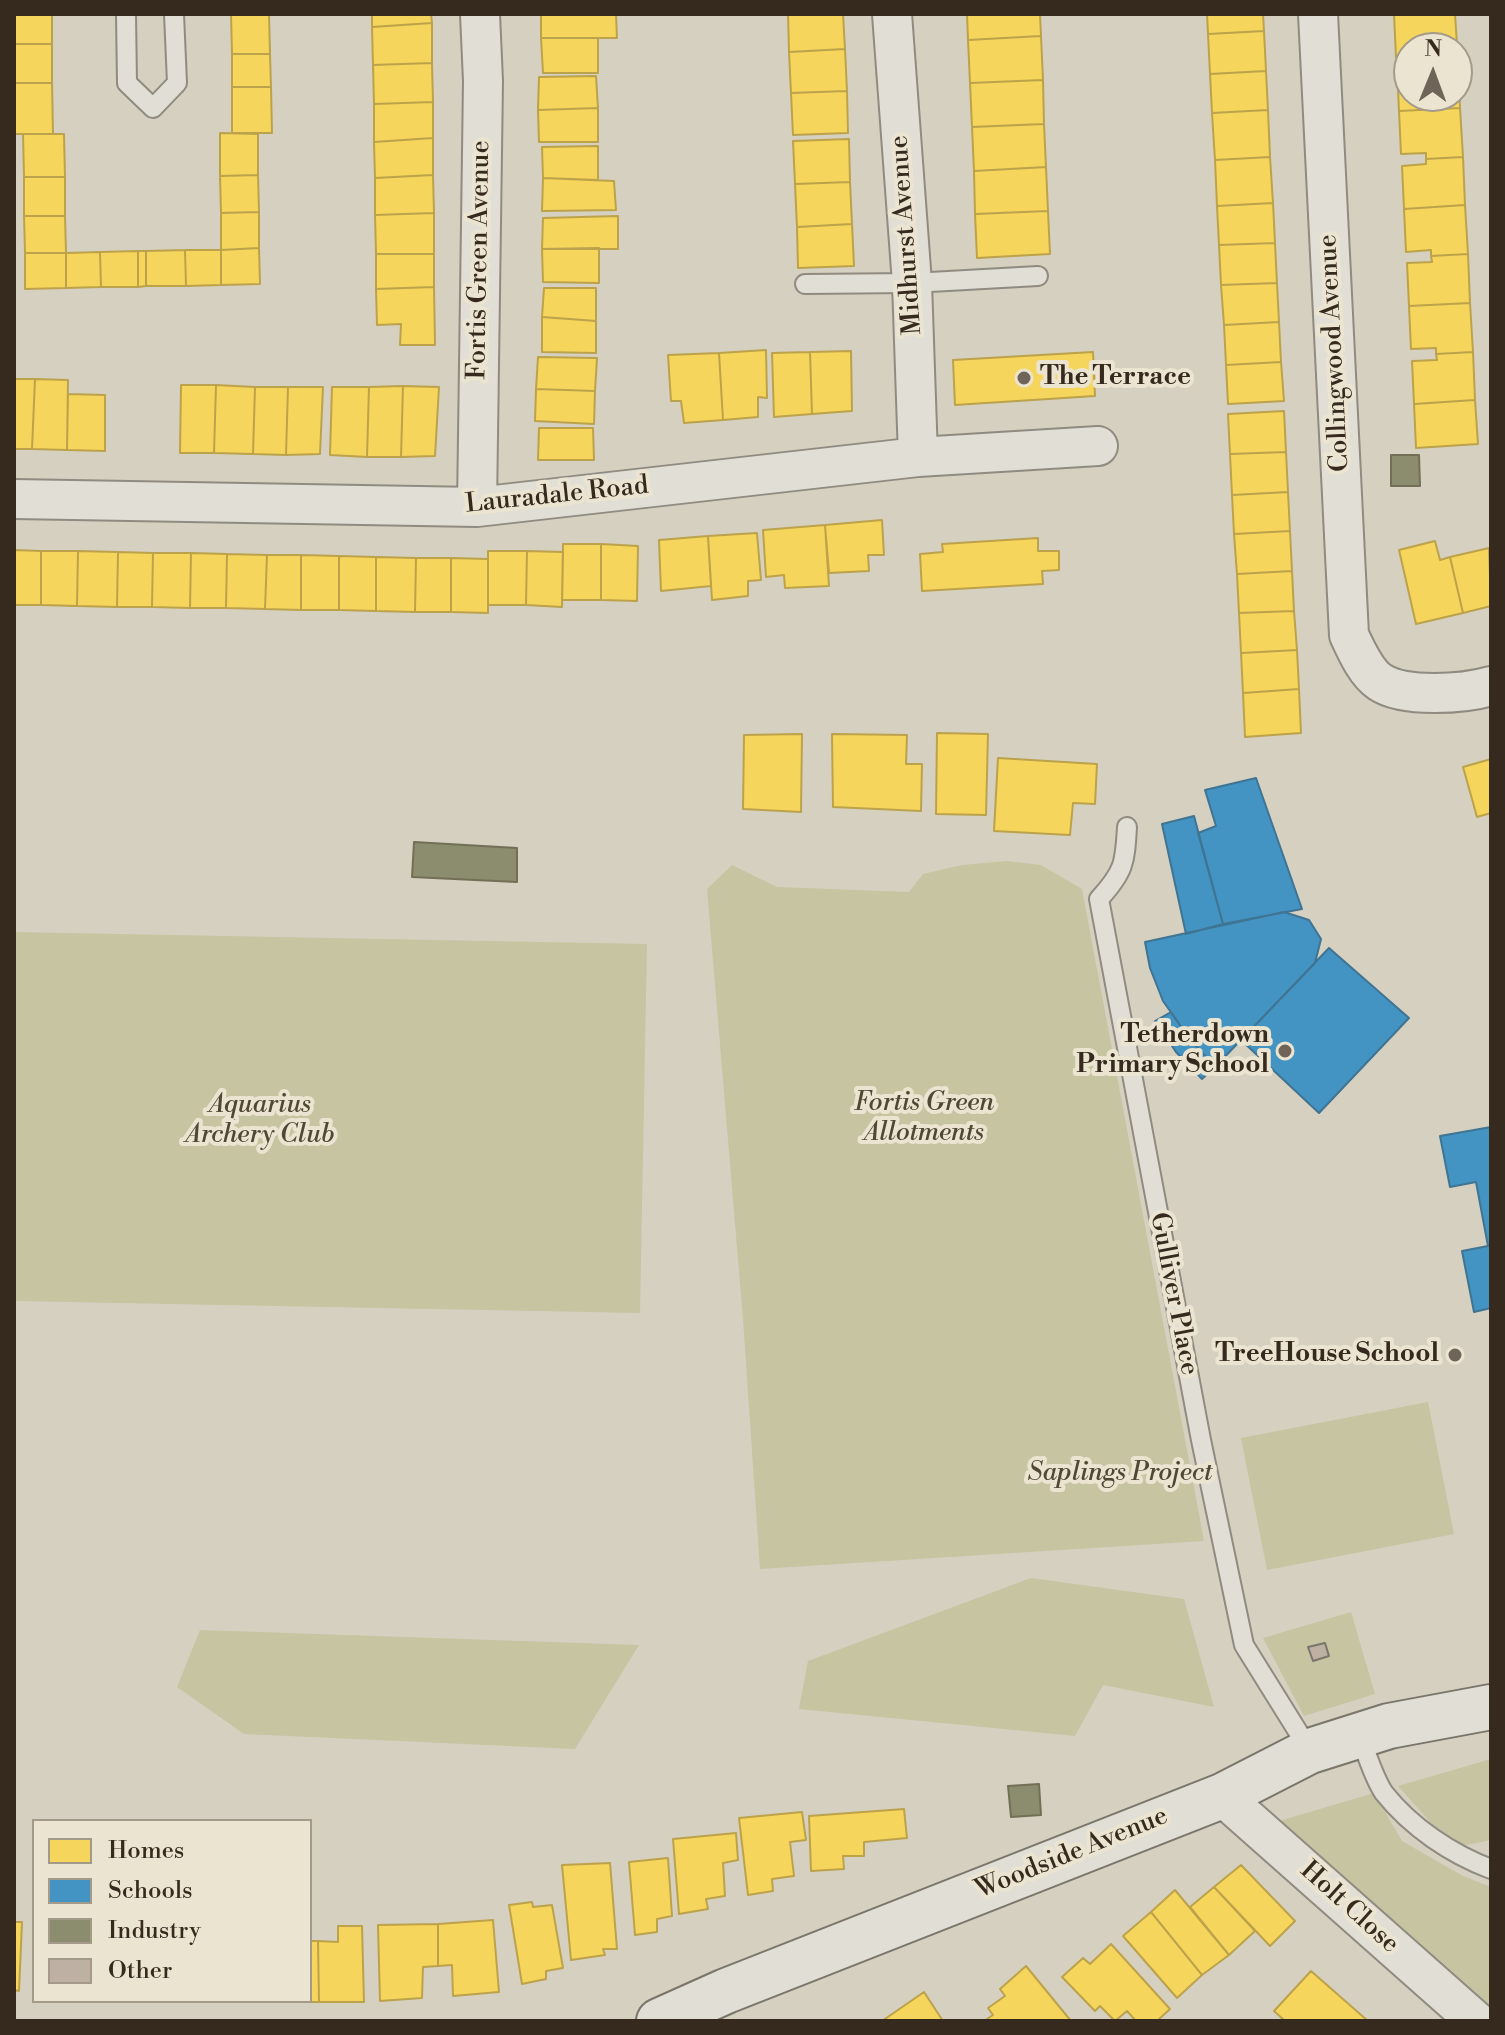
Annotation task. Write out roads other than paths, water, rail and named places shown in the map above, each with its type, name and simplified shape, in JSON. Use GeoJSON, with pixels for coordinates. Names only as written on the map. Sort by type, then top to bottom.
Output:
{"type":"FeatureCollection","features":[{"type":"Feature","properties":{"kind":"street","name":"Fortis Green Avenue"},"geometry":{"type":"LineString","coordinates":[[477,507],[483,81],[480,14]]}},
{"type":"Feature","properties":{"kind":"street","name":"Midhurst Avenue"},"geometry":{"type":"LineString","coordinates":[[892,14],[912,283],[918,457]]}},
{"type":"Feature","properties":{"kind":"street","name":"Collingwood Avenue"},"geometry":{"type":"LineString","coordinates":[[1318,14],[1349,635],[1357,654],[1379,682],[1416,693],[1478,690],[1491,686]]}},
{"type":"Feature","properties":{"kind":"street","name":"Lauradale Road"},"geometry":{"type":"LineString","coordinates":[[14,499],[477,507],[918,457],[1098,446]]}},
{"type":"Feature","properties":{"kind":"street","name":"Woodside Avenue"},"geometry":{"type":"LineString","coordinates":[[659,2021],[741,1985],[1222,1796],[1310,1751],[1389,1726],[1491,1707]]}},
{"type":"Feature","properties":{"kind":"street","name":"Holt Close"},"geometry":{"type":"LineString","coordinates":[[1222,1796],[1476,2021]]}},
{"type":"Feature","properties":{"kind":"lane"},"geometry":{"type":"LineString","coordinates":[[126,14],[127,83],[153,108],[177,83],[174,14]]}},
{"type":"Feature","properties":{"kind":"lane"},"geometry":{"type":"LineString","coordinates":[[805,284],[912,283],[1038,276]]}},
{"type":"Feature","properties":{"kind":"lane","name":"Gulliver Place"},"geometry":{"type":"LineString","coordinates":[[1127,827],[1126,858],[1117,879],[1099,899],[1201,1440],[1244,1645],[1310,1751]]}},
{"type":"Feature","properties":{"kind":"lane"},"geometry":{"type":"LineString","coordinates":[[1359,1735],[1383,1791],[1419,1828],[1467,1860],[1491,1869]]}},
{"type":"Feature","properties":{"kind":"place","name":"The Terrace"},"geometry":{"type":"Point","coordinates":[1024,378]}},
{"type":"Feature","properties":{"kind":"place","name":"Tetherdown Primary School"},"geometry":{"type":"Point","coordinates":[1285,1051]}},
{"type":"Feature","properties":{"kind":"place","name":"TreeHouse School"},"geometry":{"type":"Point","coordinates":[1455,1355]}},
{"type":"Feature","properties":{"kind":"park label","name":"Fortis Green Allotments"},"geometry":{"type":"Point","coordinates":[924,1119]}},
{"type":"Feature","properties":{"kind":"park label","name":"Aquarius Archery Club"},"geometry":{"type":"Point","coordinates":[260,1121]}},
{"type":"Feature","properties":{"kind":"park label","name":"Saplings Project"},"geometry":{"type":"Point","coordinates":[1120,1474]}}]}
